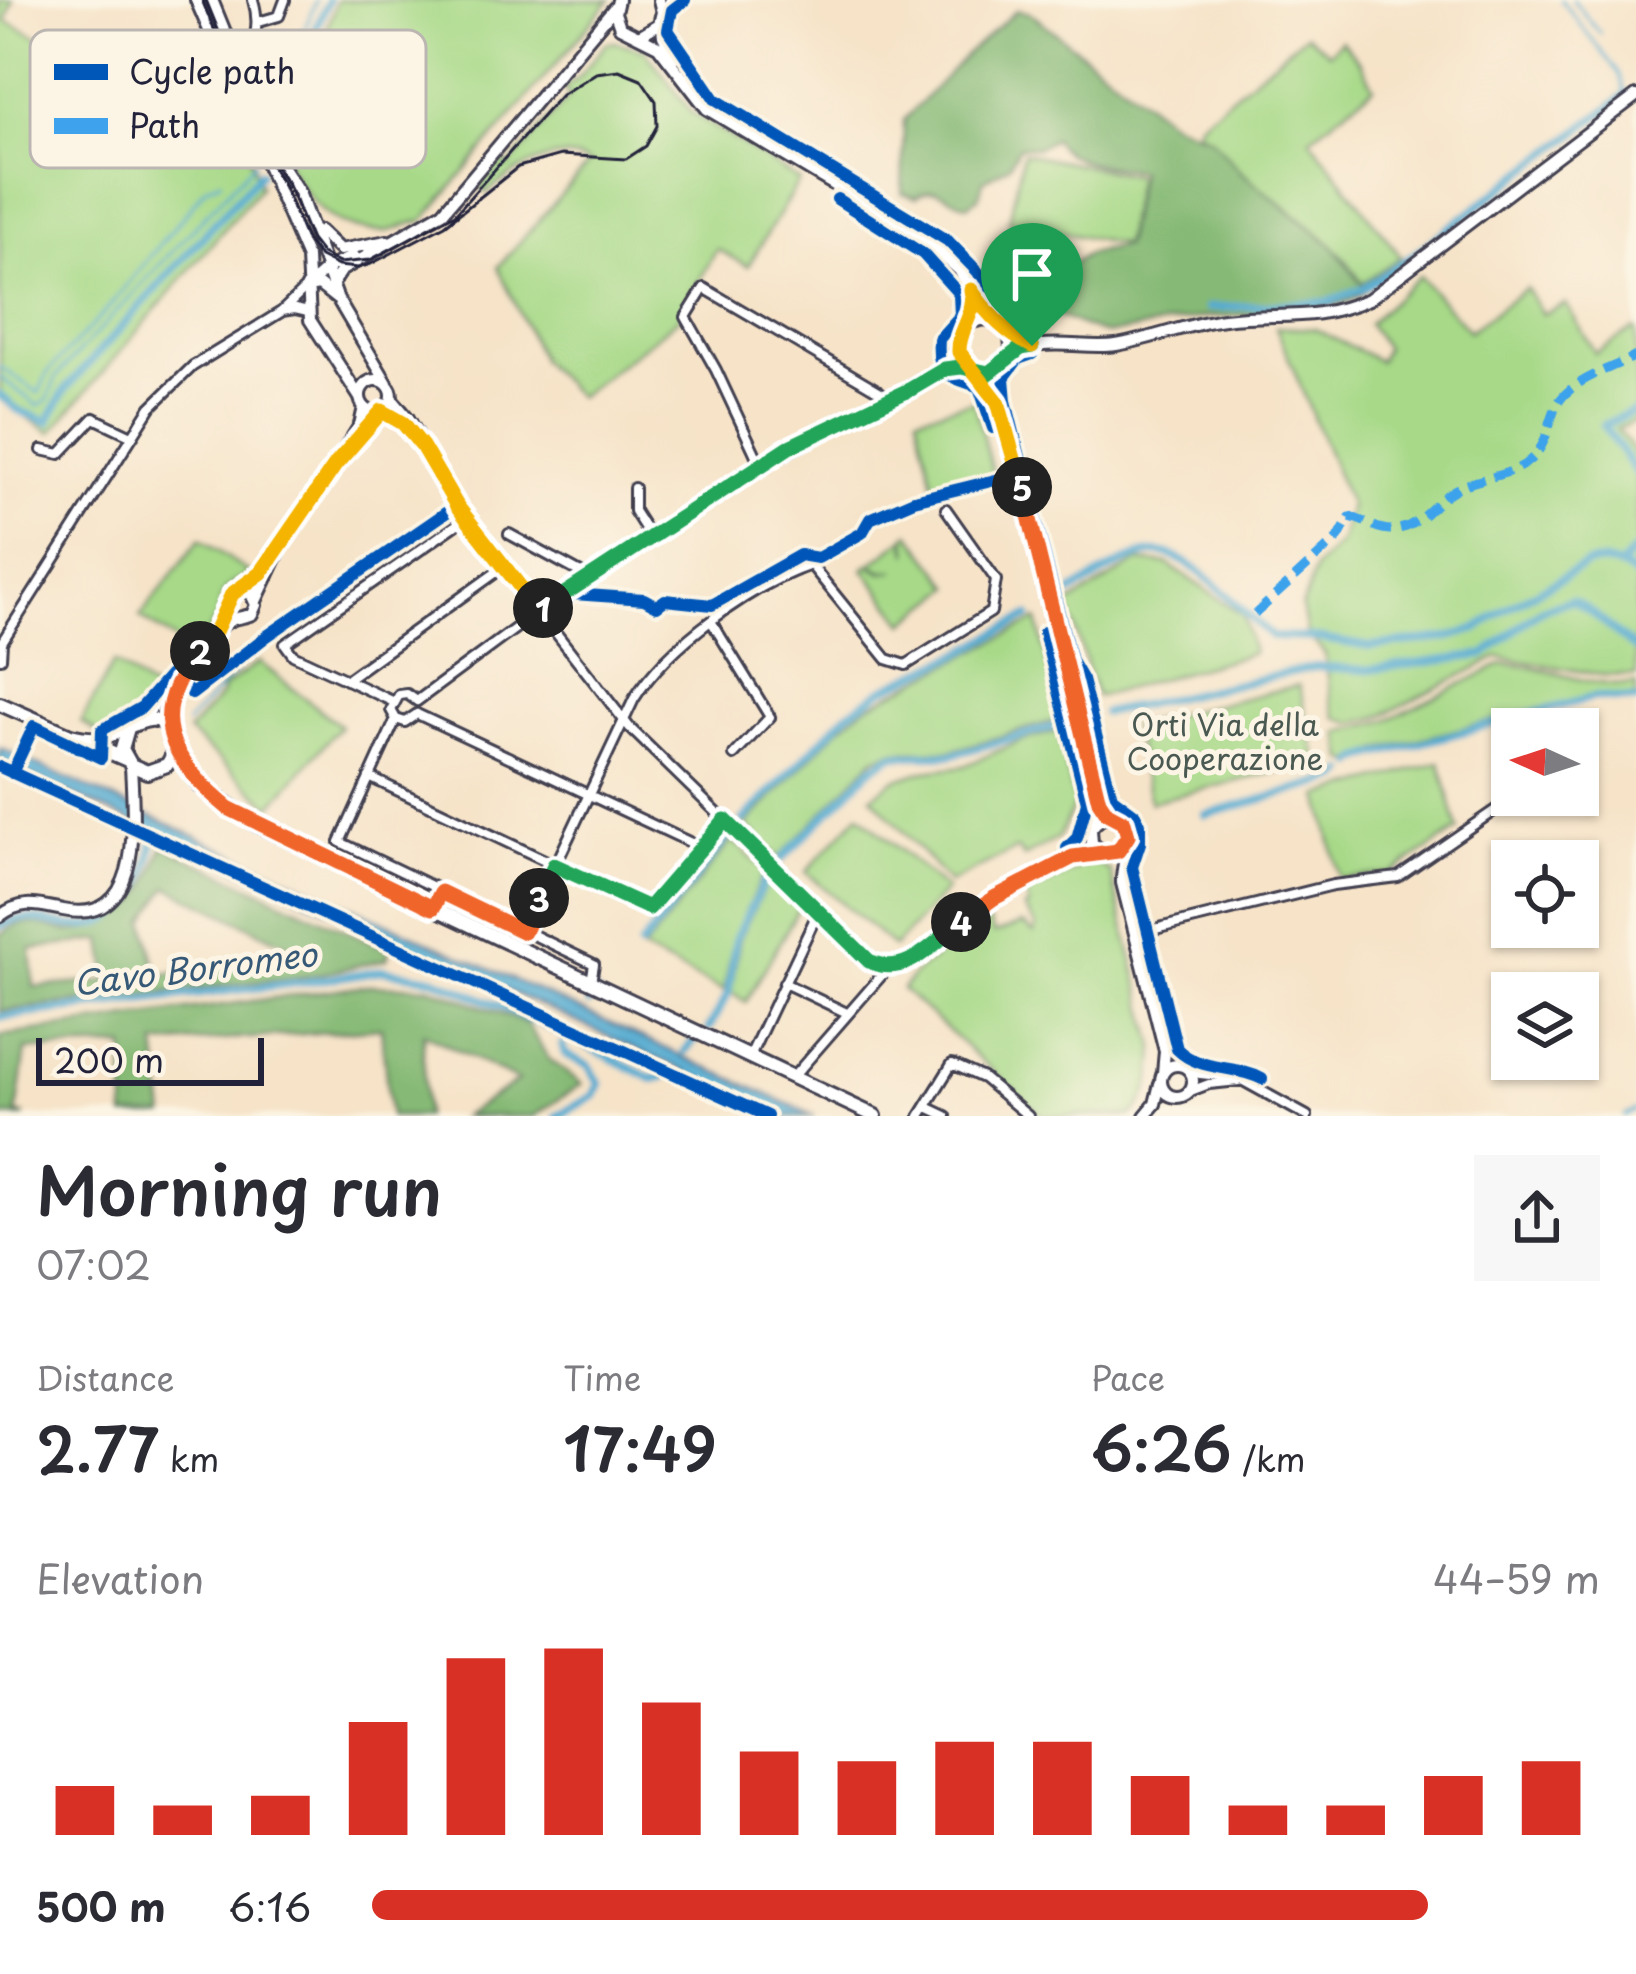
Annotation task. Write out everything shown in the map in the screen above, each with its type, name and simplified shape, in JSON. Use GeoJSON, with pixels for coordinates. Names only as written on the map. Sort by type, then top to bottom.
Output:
{"type":"FeatureCollection","features":[{"type":"Feature","properties":{"kind":"main road"},"geometry":{"type":"LineString","coordinates":[[0,704],[128,762],[199,784]]}},
{"type":"Feature","properties":{"kind":"main road"},"geometry":{"type":"LineString","coordinates":[[66,734],[104,737],[142,720],[159,721],[170,730],[174,751],[199,784],[256,824],[875,1116]]}},
{"type":"Feature","properties":{"kind":"main road"},"geometry":{"type":"LineString","coordinates":[[128,728],[122,741],[128,762]]}},
{"type":"Feature","properties":{"kind":"main road"},"geometry":{"type":"LineString","coordinates":[[153,771],[174,751]]}},
{"type":"Feature","properties":{"kind":"street"},"geometry":{"type":"LineString","coordinates":[[196,0],[209,30]]}},
{"type":"Feature","properties":{"kind":"street"},"geometry":{"type":"LineString","coordinates":[[212,0],[223,30]]}},
{"type":"Feature","properties":{"kind":"street"},"geometry":{"type":"LineString","coordinates":[[254,0],[256,30]]}},
{"type":"Feature","properties":{"kind":"street"},"geometry":{"type":"LineString","coordinates":[[254,30],[278,16],[285,0]]}},
{"type":"Feature","properties":{"kind":"street"},"geometry":{"type":"LineString","coordinates":[[659,0],[669,48],[708,99],[942,252],[1009,334],[1032,346]]}},
{"type":"Feature","properties":{"kind":"street"},"geometry":{"type":"LineString","coordinates":[[591,38],[607,30],[651,32],[670,0]]}},
{"type":"Feature","properties":{"kind":"street"},"geometry":{"type":"LineString","coordinates":[[617,2],[616,20],[658,46],[707,109],[837,184]]}},
{"type":"Feature","properties":{"kind":"street"},"geometry":{"type":"LineString","coordinates":[[334,282],[342,270],[443,212],[617,2]]}},
{"type":"Feature","properties":{"kind":"street"},"geometry":{"type":"LineString","coordinates":[[417,701],[588,577],[760,464],[945,369],[989,373],[1021,348],[1087,347],[1178,337],[1252,318],[1340,311],[1369,299],[1636,96]]}},
{"type":"Feature","properties":{"kind":"street"},"geometry":{"type":"LineString","coordinates":[[269,168],[307,257],[308,312],[332,359],[362,402],[403,423],[422,446]]}},
{"type":"Feature","properties":{"kind":"street"},"geometry":{"type":"LineString","coordinates":[[283,168],[307,212],[338,300],[466,518],[623,719],[869,961],[892,968]]}},
{"type":"Feature","properties":{"kind":"street"},"geometry":{"type":"LineString","coordinates":[[307,212],[328,242],[340,250],[396,239]]}},
{"type":"Feature","properties":{"kind":"street"},"geometry":{"type":"LineString","coordinates":[[1,658],[2,642],[151,407],[188,370],[281,312],[328,268],[396,239]]}},
{"type":"Feature","properties":{"kind":"street"},"geometry":{"type":"LineString","coordinates":[[307,287],[319,285],[338,300]]}},
{"type":"Feature","properties":{"kind":"street"},"geometry":{"type":"LineString","coordinates":[[760,464],[686,316],[704,288],[888,400]]}},
{"type":"Feature","properties":{"kind":"street"},"geometry":{"type":"LineString","coordinates":[[945,369],[974,310],[971,290]]}},
{"type":"Feature","properties":{"kind":"street"},"geometry":{"type":"LineString","coordinates":[[281,312],[308,312]]}},
{"type":"Feature","properties":{"kind":"street"},"geometry":{"type":"LineString","coordinates":[[966,326],[984,319],[997,321]]}},
{"type":"Feature","properties":{"kind":"street"},"geometry":{"type":"LineString","coordinates":[[1009,334],[1006,362],[997,382],[1013,476],[1099,801],[1125,824],[1122,884]]}},
{"type":"Feature","properties":{"kind":"street"},"geometry":{"type":"LineString","coordinates":[[958,344],[962,360],[998,402]]}},
{"type":"Feature","properties":{"kind":"street"},"geometry":{"type":"LineString","coordinates":[[213,636],[228,605],[281,546],[362,421],[362,387],[371,380],[387,383]]}},
{"type":"Feature","properties":{"kind":"street"},"geometry":{"type":"LineString","coordinates":[[336,464],[392,399]]}},
{"type":"Feature","properties":{"kind":"street"},"geometry":{"type":"LineString","coordinates":[[42,450],[60,454],[94,418],[132,436]]}},
{"type":"Feature","properties":{"kind":"street"},"geometry":{"type":"LineString","coordinates":[[634,488],[634,511],[650,536]]}},
{"type":"Feature","properties":{"kind":"street"},"geometry":{"type":"LineString","coordinates":[[524,932],[623,719],[647,680],[711,621],[812,565],[887,659],[906,664],[988,614],[994,607],[996,580],[946,509]]}},
{"type":"Feature","properties":{"kind":"street"},"geometry":{"type":"LineString","coordinates":[[392,701],[284,648],[289,640],[466,518]]}},
{"type":"Feature","properties":{"kind":"street"},"geometry":{"type":"LineString","coordinates":[[509,534],[588,577]]}},
{"type":"Feature","properties":{"kind":"street"},"geometry":{"type":"LineString","coordinates":[[142,720],[173,677],[213,636],[237,617],[252,614],[281,546]]}},
{"type":"Feature","properties":{"kind":"street"},"geometry":{"type":"LineString","coordinates":[[346,680],[505,566]]}},
{"type":"Feature","properties":{"kind":"street"},"geometry":{"type":"LineString","coordinates":[[238,591],[249,592],[256,601]]}},
{"type":"Feature","properties":{"kind":"street"},"geometry":{"type":"LineString","coordinates":[[228,605],[237,617]]}},
{"type":"Feature","properties":{"kind":"street"},"geometry":{"type":"LineString","coordinates":[[711,621],[770,717],[734,754]]}},
{"type":"Feature","properties":{"kind":"street"},"geometry":{"type":"LineString","coordinates":[[170,730],[167,704],[184,669]]}},
{"type":"Feature","properties":{"kind":"street"},"geometry":{"type":"LineString","coordinates":[[392,701],[403,694],[417,701]]}},
{"type":"Feature","properties":{"kind":"street"},"geometry":{"type":"LineString","coordinates":[[392,701],[396,719]]}},
{"type":"Feature","properties":{"kind":"street"},"geometry":{"type":"LineString","coordinates":[[396,719],[409,721],[417,714],[417,701]]}},
{"type":"Feature","properties":{"kind":"street"},"geometry":{"type":"LineString","coordinates":[[417,714],[702,848]]}},
{"type":"Feature","properties":{"kind":"street"},"geometry":{"type":"LineString","coordinates":[[396,719],[340,837],[344,847],[597,966],[592,982]]}},
{"type":"Feature","properties":{"kind":"street"},"geometry":{"type":"LineString","coordinates":[[0,916],[19,904],[80,912],[108,903],[126,880],[132,790],[128,762]]}},
{"type":"Feature","properties":{"kind":"street"},"geometry":{"type":"LineString","coordinates":[[132,790],[153,771]]}},
{"type":"Feature","properties":{"kind":"street"},"geometry":{"type":"LineString","coordinates":[[369,776],[649,908],[725,820]]}},
{"type":"Feature","properties":{"kind":"street"},"geometry":{"type":"LineString","coordinates":[[1099,801],[1091,840],[1104,852],[1122,884],[1163,1046],[1162,1077],[1150,1116]]}},
{"type":"Feature","properties":{"kind":"street"},"geometry":{"type":"LineString","coordinates":[[1135,934],[1333,885],[1398,877],[1491,813]]}},
{"type":"Feature","properties":{"kind":"street"},"geometry":{"type":"LineString","coordinates":[[794,1076],[892,968],[994,898],[1073,857],[1084,847],[1093,826],[1111,815]]}},
{"type":"Feature","properties":{"kind":"street"},"geometry":{"type":"LineString","coordinates":[[1073,857],[1120,850],[1127,839]]}},
{"type":"Feature","properties":{"kind":"street"},"geometry":{"type":"LineString","coordinates":[[433,908],[441,892]]}},
{"type":"Feature","properties":{"kind":"street"},"geometry":{"type":"LineString","coordinates":[[749,1056],[818,912]]}},
{"type":"Feature","properties":{"kind":"street"},"geometry":{"type":"LineString","coordinates":[[784,983],[847,1013]]}},
{"type":"Feature","properties":{"kind":"street"},"geometry":{"type":"LineString","coordinates":[[1163,1046],[1193,1078],[1184,1094]]}},
{"type":"Feature","properties":{"kind":"street"},"geometry":{"type":"LineString","coordinates":[[920,1116],[952,1064],[983,1078],[1028,1116]]}},
{"type":"Feature","properties":{"kind":"street"},"geometry":{"type":"LineString","coordinates":[[1162,1077],[1170,1066],[1246,1082],[1307,1116]]}},
{"type":"Feature","properties":{"kind":"street"},"geometry":{"type":"LineString","coordinates":[[1162,1077],[1166,1093],[1184,1094]]}},
{"type":"Feature","properties":{"kind":"street"},"geometry":{"type":"LineString","coordinates":[[1150,1116],[1184,1094],[1218,1082],[1246,1082]]}},
{"type":"Feature","properties":{"kind":"street"},"geometry":{"type":"LineString","coordinates":[[927,1107],[946,1116]]}},
{"type":"Feature","properties":{"kind":"green space"},"geometry":{"type":"Polygon","coordinates":[[[0,0],[13,0],[6,21],[30,33],[30,168],[254,168],[260,187],[51,433],[0,399],[0,0]]]}},
{"type":"Feature","properties":{"kind":"green space"},"geometry":{"type":"Polygon","coordinates":[[[337,0],[610,0],[423,221],[387,231],[334,219],[310,198],[290,168],[426,168],[426,30],[327,30],[337,0]]]}},
{"type":"Feature","properties":{"kind":"green space"},"geometry":{"type":"Polygon","coordinates":[[[1017,10],[1030,13],[1173,123],[1210,137],[1241,172],[1332,245],[1366,289],[1353,299],[1312,310],[1200,318],[1107,334],[1039,303],[1033,272],[1058,261],[1070,265],[1087,254],[1124,246],[1139,171],[1080,159],[1053,139],[1037,148],[1019,147],[1009,165],[983,181],[979,197],[968,205],[937,191],[916,197],[902,193],[904,120],[1017,10]]]}},
{"type":"Feature","properties":{"kind":"green space"},"geometry":{"type":"Polygon","coordinates":[[[1306,34],[1329,53],[1341,40],[1374,87],[1310,138],[1401,257],[1362,283],[1324,238],[1198,131],[1198,124],[1306,34]]]}},
{"type":"Feature","properties":{"kind":"green space"},"geometry":{"type":"Polygon","coordinates":[[[606,43],[645,50],[692,113],[799,181],[748,266],[717,249],[678,319],[578,397],[542,362],[498,267],[589,163],[576,158],[549,159],[522,169],[487,193],[479,187],[503,161],[509,166],[570,96],[563,88],[577,79],[606,43]]]}},
{"type":"Feature","properties":{"kind":"green space"},"geometry":{"type":"Polygon","coordinates":[[[1023,153],[1137,176],[1123,245],[1009,222],[1023,153]]]}},
{"type":"Feature","properties":{"kind":"green space"},"geometry":{"type":"Polygon","coordinates":[[[1419,276],[1469,331],[1526,288],[1542,314],[1566,304],[1595,353],[1636,332],[1636,421],[1617,429],[1636,455],[1636,676],[1601,675],[1498,657],[1379,717],[1354,723],[1337,718],[1325,654],[1307,634],[1302,607],[1316,567],[1341,542],[1350,506],[1276,327],[1315,329],[1379,361],[1385,348],[1368,324],[1419,276]]]}},
{"type":"Feature","properties":{"kind":"green space"},"geometry":{"type":"Polygon","coordinates":[[[974,401],[993,476],[935,490],[917,416],[974,401]]]}},
{"type":"Feature","properties":{"kind":"green space"},"geometry":{"type":"Polygon","coordinates":[[[910,533],[952,587],[905,623],[864,569],[869,565],[882,573],[896,571],[871,564],[904,539],[909,555],[906,536],[910,533]]]}},
{"type":"Feature","properties":{"kind":"green space"},"geometry":{"type":"Polygon","coordinates":[[[200,539],[250,573],[223,593],[217,617],[190,650],[140,617],[200,539]]]}},
{"type":"Feature","properties":{"kind":"green space"},"geometry":{"type":"Polygon","coordinates":[[[1138,561],[1167,564],[1243,615],[1253,653],[1096,697],[1068,605],[1138,561]]]}},
{"type":"Feature","properties":{"kind":"green space"},"geometry":{"type":"Polygon","coordinates":[[[1037,620],[1061,719],[950,751],[894,751],[875,758],[779,858],[746,825],[865,707],[1037,620]]]}},
{"type":"Feature","properties":{"kind":"green space"},"geometry":{"type":"Polygon","coordinates":[[[114,662],[157,694],[125,723],[101,735],[81,722],[114,662]]]}},
{"type":"Feature","properties":{"kind":"green space"},"geometry":{"type":"Polygon","coordinates":[[[259,662],[340,726],[271,806],[188,732],[223,688],[259,662]]]}},
{"type":"Feature","properties":{"kind":"green space"},"geometry":{"type":"Polygon","coordinates":[[[1503,664],[1602,684],[1636,684],[1636,697],[1596,696],[1543,708],[1491,708],[1491,721],[1345,760],[1340,732],[1385,721],[1503,664]]]}},
{"type":"Feature","properties":{"kind":"green space","name":"Orti Via della Cooperazione"},"geometry":{"type":"Polygon","coordinates":[[[1299,685],[1318,762],[1150,802],[1132,725],[1299,685]]]}},
{"type":"Feature","properties":{"kind":"green space"},"geometry":{"type":"Polygon","coordinates":[[[1058,731],[1075,804],[1058,838],[1024,857],[1017,849],[949,883],[872,796],[894,780],[964,766],[1023,740],[1058,731]]]}},
{"type":"Feature","properties":{"kind":"green space"},"geometry":{"type":"Polygon","coordinates":[[[1440,762],[1458,830],[1392,873],[1340,879],[1320,796],[1440,762]]]}},
{"type":"Feature","properties":{"kind":"green space"},"geometry":{"type":"Polygon","coordinates":[[[859,814],[946,890],[894,947],[806,872],[859,814]]]}},
{"type":"Feature","properties":{"kind":"green space"},"geometry":{"type":"Polygon","coordinates":[[[732,840],[765,871],[734,937],[724,991],[642,951],[732,840]]]}},
{"type":"Feature","properties":{"kind":"green space"},"geometry":{"type":"Polygon","coordinates":[[[163,846],[389,950],[387,959],[312,976],[0,1011],[0,935],[23,923],[77,931],[115,918],[142,895],[163,846]],[[168,887],[145,920],[158,975],[302,954],[302,952],[168,887]],[[103,940],[31,949],[34,987],[109,981],[103,940]]]}},
{"type":"Feature","properties":{"kind":"green space"},"geometry":{"type":"Polygon","coordinates":[[[1093,861],[1110,871],[1155,1047],[1152,1075],[1143,1102],[1131,1116],[1043,1116],[902,989],[915,973],[986,917],[994,934],[1023,924],[1034,933],[1037,927],[1024,908],[1029,906],[1026,894],[1093,861]]]}},
{"type":"Feature","properties":{"kind":"green space"},"geometry":{"type":"Polygon","coordinates":[[[770,876],[800,906],[746,1002],[731,992],[740,937],[770,876]]]}},
{"type":"Feature","properties":{"kind":"green space"},"geometry":{"type":"Polygon","coordinates":[[[367,985],[430,987],[526,1023],[549,1059],[582,1084],[534,1116],[463,1116],[518,1081],[423,1033],[425,1116],[390,1116],[381,1028],[157,1045],[165,1116],[125,1116],[125,1047],[26,1050],[17,1113],[26,1116],[0,1116],[0,1036],[367,985]]]}},
{"type":"Feature","properties":{"kind":"water"},"geometry":{"type":"Polygon","coordinates":[[[0,748],[815,1116],[785,1116],[0,762],[0,748]]]}},
{"type":"Feature","properties":{"kind":"waterway"},"geometry":{"type":"LineString","coordinates":[[305,30],[316,0]]}},
{"type":"Feature","properties":{"kind":"waterway"},"geometry":{"type":"LineString","coordinates":[[315,30],[328,0]]}},
{"type":"Feature","properties":{"kind":"waterway"},"geometry":{"type":"LineString","coordinates":[[1561,0],[1620,75],[1626,95]]}},
{"type":"Feature","properties":{"kind":"waterway"},"geometry":{"type":"LineString","coordinates":[[1573,0],[1600,33]]}},
{"type":"Feature","properties":{"kind":"waterway"},"geometry":{"type":"LineString","coordinates":[[1208,308],[1329,302],[1363,288],[1626,95]]}},
{"type":"Feature","properties":{"kind":"waterway"},"geometry":{"type":"LineString","coordinates":[[0,377],[38,406],[47,401],[57,376],[249,168]]}},
{"type":"Feature","properties":{"kind":"waterway"},"geometry":{"type":"LineString","coordinates":[[0,395],[18,410],[48,422],[65,390],[260,173]]}},
{"type":"Feature","properties":{"kind":"waterway"},"geometry":{"type":"LineString","coordinates":[[0,367],[39,393],[48,372],[105,312],[207,187],[221,181]]}},
{"type":"Feature","properties":{"kind":"waterway"},"geometry":{"type":"LineString","coordinates":[[1636,411],[1603,425],[1636,473]]}},
{"type":"Feature","properties":{"kind":"waterway"},"geometry":{"type":"LineString","coordinates":[[186,724],[243,663],[453,518]]}},
{"type":"Feature","properties":{"kind":"waterway"},"geometry":{"type":"LineString","coordinates":[[1621,565],[1636,549]]}},
{"type":"Feature","properties":{"kind":"waterway"},"geometry":{"type":"LineString","coordinates":[[1067,595],[1132,559],[1167,554],[1216,585],[1272,637],[1370,647],[1447,638],[1477,629],[1587,564],[1613,564],[1636,577]]}},
{"type":"Feature","properties":{"kind":"waterway","name":"Cavo Borromeo"},"geometry":{"type":"LineString","coordinates":[[1104,713],[1315,667],[1368,670],[1484,655],[1540,610],[1571,600],[1636,649]]}},
{"type":"Feature","properties":{"kind":"waterway"},"geometry":{"type":"LineString","coordinates":[[743,821],[848,713],[883,689],[1029,616]]}},
{"type":"Feature","properties":{"kind":"waterway"},"geometry":{"type":"LineString","coordinates":[[1355,764],[1595,697],[1636,700]]}},
{"type":"Feature","properties":{"kind":"waterway","name":"Cavo Borromeo"},"geometry":{"type":"LineString","coordinates":[[782,859],[872,768],[893,755],[951,755],[1057,726]]}},
{"type":"Feature","properties":{"kind":"waterway"},"geometry":{"type":"LineString","coordinates":[[1205,815],[1340,778],[1346,772]]}},
{"type":"Feature","properties":{"kind":"waterway"},"geometry":{"type":"LineString","coordinates":[[640,947],[730,834]]}},
{"type":"Feature","properties":{"kind":"waterway"},"geometry":{"type":"LineString","coordinates":[[0,926],[27,919],[72,926],[106,921],[139,888],[153,841]]}},
{"type":"Feature","properties":{"kind":"waterway","name":"Cavo Borromeo"},"geometry":{"type":"LineString","coordinates":[[709,1028],[728,994],[736,937],[768,874]]}},
{"type":"Feature","properties":{"kind":"waterway","name":"Cavo Borromeo"},"geometry":{"type":"LineString","coordinates":[[0,1017],[383,970],[433,978],[547,1026],[653,1079],[663,1077]]}},
{"type":"Feature","properties":{"kind":"waterway"},"geometry":{"type":"LineString","coordinates":[[589,1003],[596,993]]}},
{"type":"Feature","properties":{"kind":"waterway","name":"Cavo Borromeo"},"geometry":{"type":"LineString","coordinates":[[685,1051],[696,1038]]}},
{"type":"Feature","properties":{"kind":"waterway"},"geometry":{"type":"LineString","coordinates":[[557,1116],[594,1096],[600,1084],[589,1066],[565,1054],[562,1045]]}},
{"type":"Feature","properties":{"kind":"waterway"},"geometry":{"type":"LineString","coordinates":[[1625,1116],[1636,1110]]}},
{"type":"Feature","properties":{"kind":"tram line"},"geometry":{"type":"LineString","coordinates":[[202,0],[214,30]]}},
{"type":"Feature","properties":{"kind":"tram line"},"geometry":{"type":"LineString","coordinates":[[206,0],[218,30]]}},
{"type":"Feature","properties":{"kind":"tram line"},"geometry":{"type":"LineString","coordinates":[[273,168],[306,240],[320,257],[338,266],[358,268],[445,225],[518,167],[561,155],[626,159],[646,146],[657,126],[656,101],[641,79],[619,70],[596,73],[561,95],[455,214],[370,260],[339,263],[322,254],[277,168]]}},
{"type":"Feature","properties":{"kind":"marked path"},"geometry":{"type":"LineString","coordinates":[[1255,614],[1339,537],[1350,517],[1382,529],[1403,528],[1454,490],[1522,466],[1541,447],[1564,395],[1636,356]]}},
{"type":"Feature","properties":{"kind":"cycle path"},"geometry":{"type":"LineString","coordinates":[[685,0],[672,10],[668,30],[715,99],[948,241],[978,272],[992,301],[1032,332],[1032,354],[1018,359],[1004,378],[1006,401],[1071,661],[1082,680],[1112,797],[1135,814],[1140,824],[1132,867],[1177,1049],[1207,1065],[1262,1079]]}},
{"type":"Feature","properties":{"kind":"cycle path"},"geometry":{"type":"LineString","coordinates":[[837,199],[923,254],[959,294],[960,316],[939,339],[940,362],[947,374],[979,387],[993,428]]}},
{"type":"Feature","properties":{"kind":"cycle path"},"geometry":{"type":"LineString","coordinates":[[550,611],[573,594],[644,599],[657,606],[665,600],[712,605],[800,555],[818,558],[862,533],[870,519],[914,500],[1024,473]]}},
{"type":"Feature","properties":{"kind":"cycle path"},"geometry":{"type":"LineString","coordinates":[[12,773],[34,726],[101,758],[102,730],[142,707],[170,675],[192,694],[267,636],[457,505],[539,611]]}},
{"type":"Feature","properties":{"kind":"cycle path"},"geometry":{"type":"LineString","coordinates":[[1044,632],[1087,802],[1077,838],[1067,848]]}},
{"type":"Feature","properties":{"kind":"cycle path"},"geometry":{"type":"LineString","coordinates":[[0,767],[767,1116]]}},
{"type":"Feature","properties":{"kind":"route"},"geometry":{"type":"LineString","coordinates":[[1032,346],[1009,334],[971,290],[973,314],[960,336],[959,352],[965,364],[968,367],[973,370],[978,374],[983,379],[998,402],[1099,801],[1107,813],[1124,822],[1127,839],[1118,851],[1073,857],[994,898],[897,968],[869,961],[725,820],[649,908],[554,865],[524,932],[441,892],[433,908],[256,824],[199,784],[174,751],[167,704],[177,680],[213,636],[232,594],[261,573],[336,464],[382,411],[403,423],[422,446],[457,506],[539,611],[789,447],[945,369],[961,367],[967,368],[973,370],[981,373],[989,373],[1021,348],[1032,346]]}}]}
